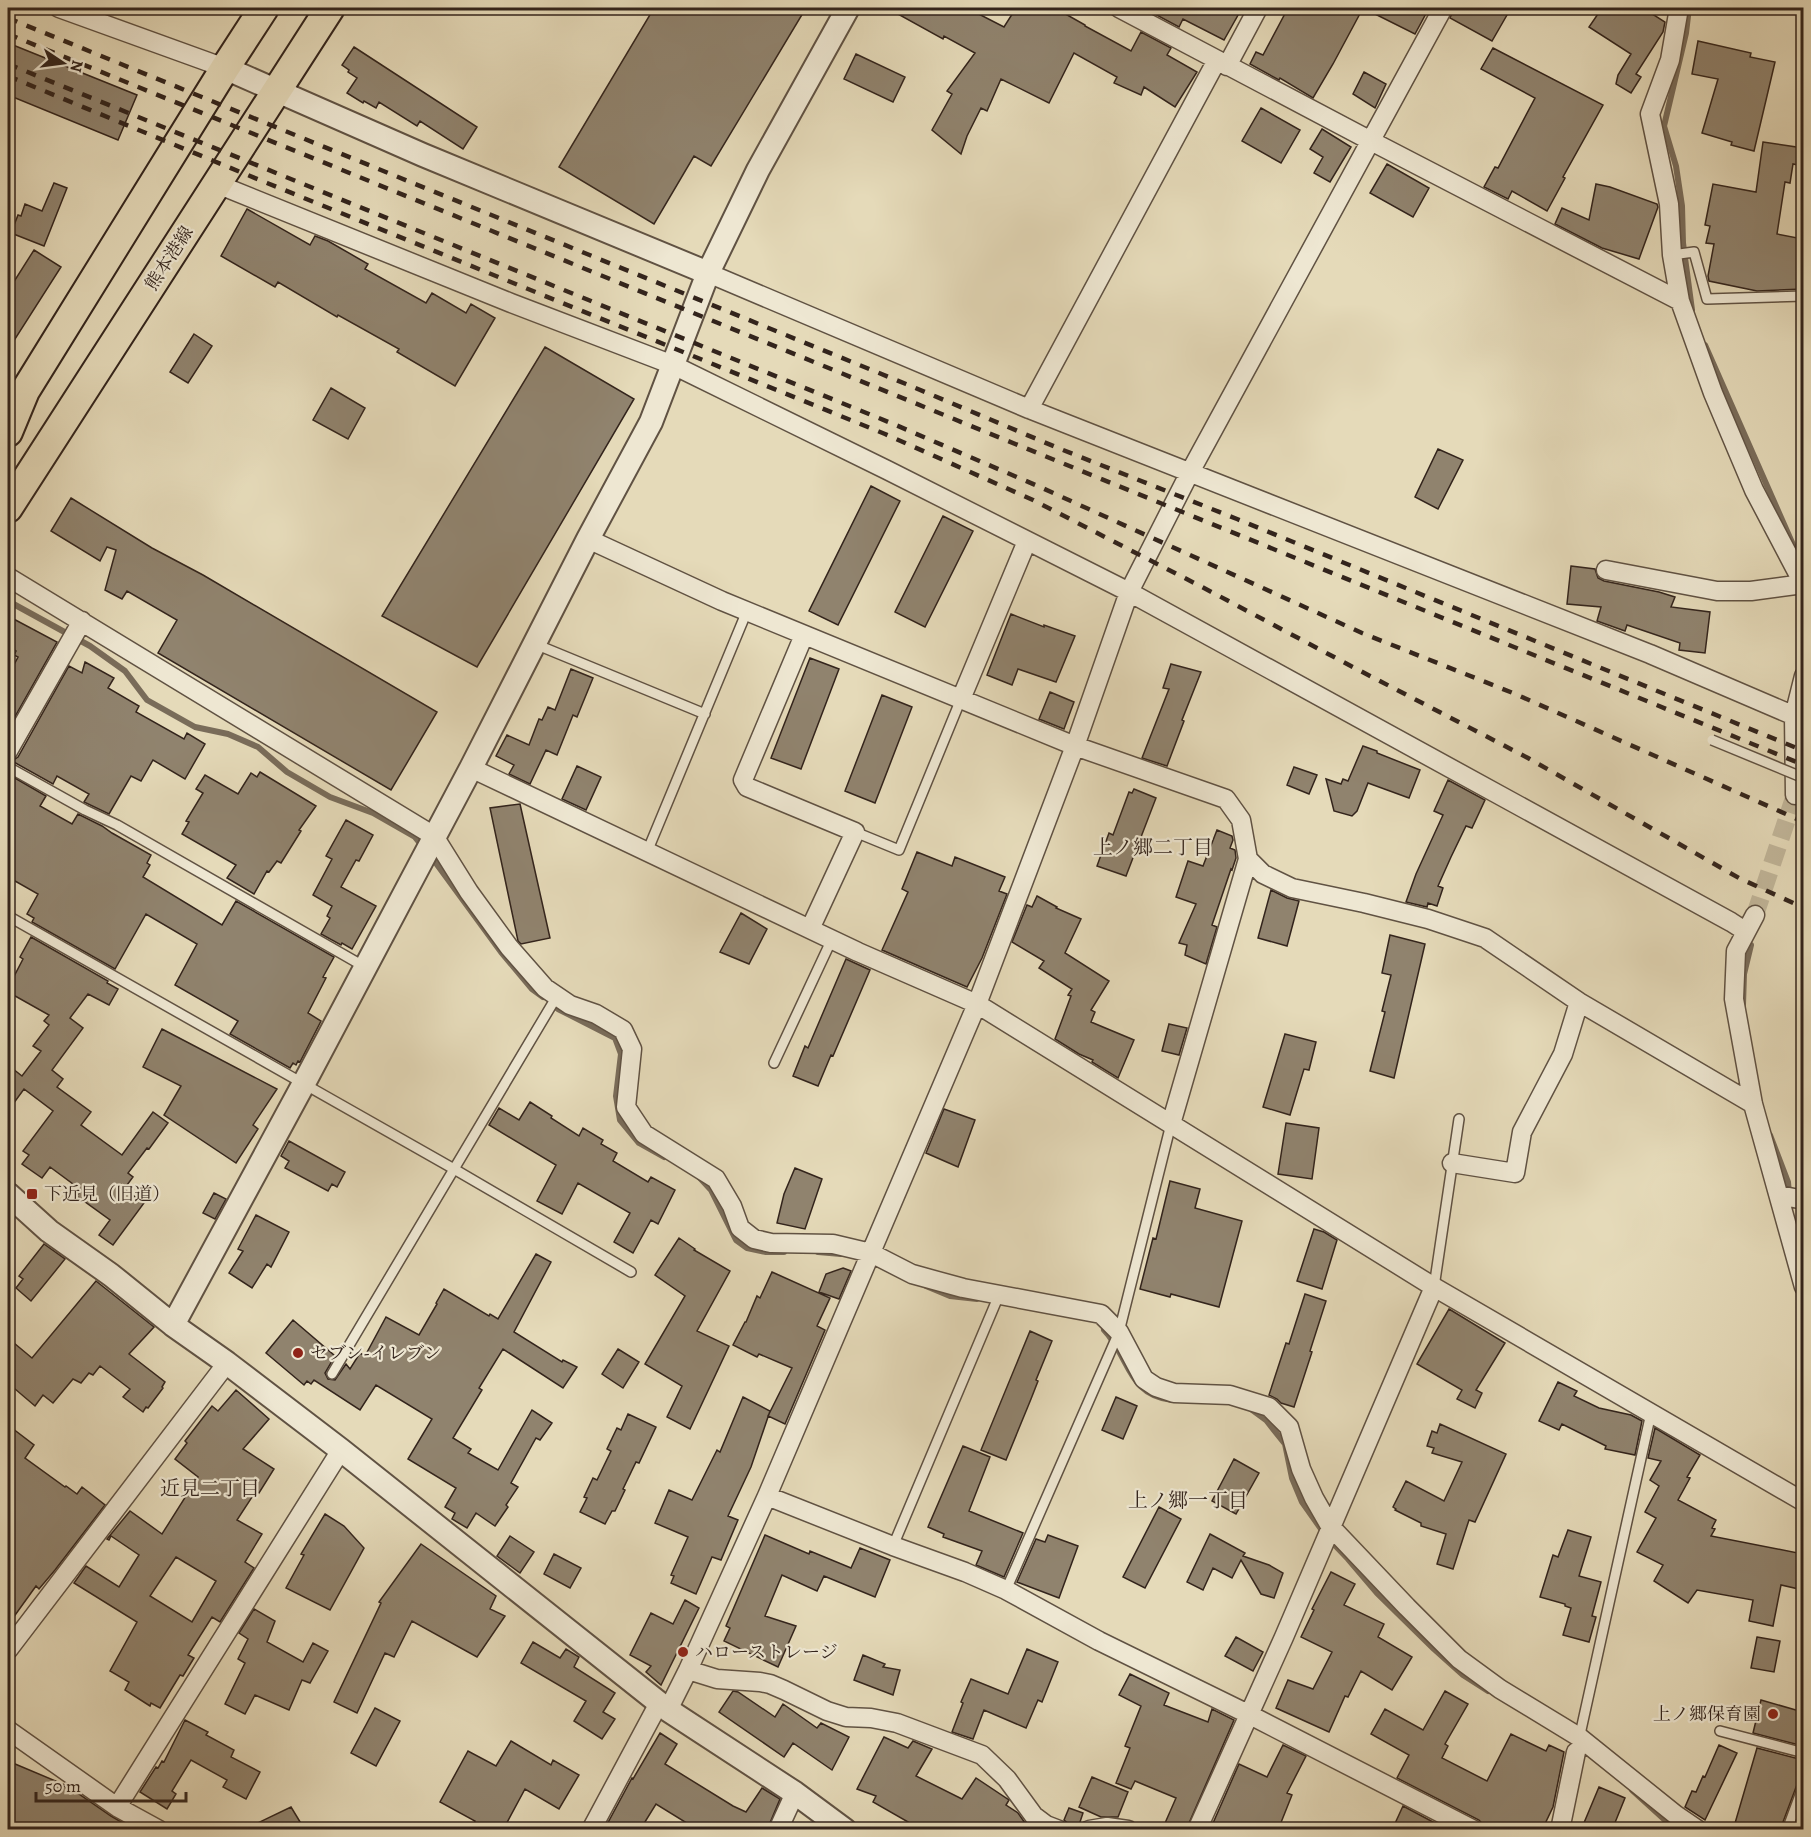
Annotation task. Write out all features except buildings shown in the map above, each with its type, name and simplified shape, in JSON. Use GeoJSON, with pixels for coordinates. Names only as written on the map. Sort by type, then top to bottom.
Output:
{"type":"FeatureCollection","features":[{"type":"Feature","properties":{"kind":"main road"},"geometry":{"type":"LineString","coordinates":[[8,432],[16,400],[264,8]]}},
{"type":"Feature","properties":{"kind":"main road","name":"熊本港線"},"geometry":{"type":"LineString","coordinates":[[8,507],[330,8]]}},
{"type":"Feature","properties":{"kind":"street"},"geometry":{"type":"LineString","coordinates":[[59,8],[225,68],[423,155],[1029,409],[1650,654],[1799,718]]}},
{"type":"Feature","properties":{"kind":"street"},"geometry":{"type":"LineString","coordinates":[[172,1324],[303,1085],[651,422],[708,273],[758,170],[849,8]]}},
{"type":"Feature","properties":{"kind":"street"},"geometry":{"type":"LineString","coordinates":[[1029,409],[1222,63],[1258,8]]}},
{"type":"Feature","properties":{"kind":"street"},"geometry":{"type":"LineString","coordinates":[[591,1830],[688,1670],[767,1496],[977,1004],[1075,747],[1129,592],[1189,474],[1443,8]]}},
{"type":"Feature","properties":{"kind":"street"},"geometry":{"type":"LineString","coordinates":[[1606,570],[1717,591],[1751,591],[1803,584],[1754,490],[1713,393],[1680,301],[1672,255],[1669,204],[1650,114],[1670,60],[1679,8]]}},
{"type":"Feature","properties":{"kind":"street"},"geometry":{"type":"LineString","coordinates":[[1131,10],[1222,63],[1680,301]]}},
{"type":"Feature","properties":{"kind":"street"},"geometry":{"type":"LineString","coordinates":[[217,184],[511,303],[673,365],[1129,592],[1700,904],[1745,931]]}},
{"type":"Feature","properties":{"kind":"street"},"geometry":{"type":"LineString","coordinates":[[588,539],[747,611],[1075,747],[1226,799],[1241,820],[1248,859],[1171,1124]]}},
{"type":"Feature","properties":{"kind":"street"},"geometry":{"type":"LineString","coordinates":[[961,699],[1028,541]]}},
{"type":"Feature","properties":{"kind":"street"},"geometry":{"type":"LineString","coordinates":[[8,577],[434,836],[469,892],[509,947],[545,988],[570,1005],[596,1014],[623,1030],[632,1049],[626,1107],[644,1134],[716,1179],[732,1206],[740,1228],[754,1239],[771,1243],[833,1244],[871,1253],[912,1274],[963,1288],[1101,1314],[1119,1332],[1144,1378],[1156,1387],[1174,1393],[1230,1395],[1269,1407],[1289,1427],[1301,1469],[1330,1526],[1459,1659],[1698,1830]]}},
{"type":"Feature","properties":{"kind":"street"},"geometry":{"type":"LineString","coordinates":[[8,751],[82,621]]}},
{"type":"Feature","properties":{"kind":"street"},"geometry":{"type":"LineString","coordinates":[[804,634],[743,780],[747,787],[855,832],[810,929]]}},
{"type":"Feature","properties":{"kind":"street"},"geometry":{"type":"LineString","coordinates":[[1795,795],[1803,676]]}},
{"type":"Feature","properties":{"kind":"street"},"geometry":{"type":"LineString","coordinates":[[471,768],[810,929],[977,1004],[1434,1287],[1803,1502]]}},
{"type":"Feature","properties":{"kind":"street"},"geometry":{"type":"LineString","coordinates":[[1248,859],[1263,874],[1292,888],[1428,919],[1485,938],[1579,1002],[1753,1104]]}},
{"type":"Feature","properties":{"kind":"street"},"geometry":{"type":"LineString","coordinates":[[1755,915],[1736,951],[1734,999],[1753,1104],[1803,1287]]}},
{"type":"Feature","properties":{"kind":"street"},"geometry":{"type":"LineString","coordinates":[[1452,1163],[1515,1173],[1522,1132],[1563,1054],[1579,1002]]}},
{"type":"Feature","properties":{"kind":"street"},"geometry":{"type":"LineString","coordinates":[[8,1194],[49,1231],[111,1275],[172,1324],[341,1450],[664,1707],[795,1793],[845,1830]]}},
{"type":"Feature","properties":{"kind":"street"},"geometry":{"type":"LineString","coordinates":[[1779,1195],[1801,1200]]}},
{"type":"Feature","properties":{"kind":"street"},"geometry":{"type":"LineString","coordinates":[[1197,1830],[1250,1715],[1434,1287]]}},
{"type":"Feature","properties":{"kind":"street"},"geometry":{"type":"LineString","coordinates":[[8,1650],[227,1364]]}},
{"type":"Feature","properties":{"kind":"street"},"geometry":{"type":"LineString","coordinates":[[117,1807],[341,1450]]}},
{"type":"Feature","properties":{"kind":"street"},"geometry":{"type":"LineString","coordinates":[[767,1496],[965,1572],[1005,1590],[1099,1641],[1250,1715],[1474,1830]]}},
{"type":"Feature","properties":{"kind":"street"},"geometry":{"type":"LineString","coordinates":[[688,1670],[717,1679],[770,1684],[827,1711],[897,1723],[982,1755],[1007,1779],[1034,1816],[1046,1825],[1059,1830]]}},
{"type":"Feature","properties":{"kind":"street"},"geometry":{"type":"LineString","coordinates":[[8,1730],[117,1807],[137,1824],[159,1830]]}},
{"type":"Feature","properties":{"kind":"street"},"geometry":{"type":"LineString","coordinates":[[1560,1830],[1578,1742]]}},
{"type":"Feature","properties":{"kind":"street"},"geometry":{"type":"LineString","coordinates":[[778,1830],[795,1793]]}},
{"type":"Feature","properties":{"kind":"street"},"geometry":{"type":"LineString","coordinates":[[1089,1830],[1107,1827],[1128,1830]]}},
{"type":"Feature","properties":{"kind":"lane"},"geometry":{"type":"LineString","coordinates":[[1672,255],[1694,252],[1707,299],[1803,296]]}},
{"type":"Feature","properties":{"kind":"lane"},"geometry":{"type":"LineString","coordinates":[[647,852],[747,611]]}},
{"type":"Feature","properties":{"kind":"lane"},"geometry":{"type":"LineString","coordinates":[[534,644],[705,714]]}},
{"type":"Feature","properties":{"kind":"lane"},"geometry":{"type":"LineString","coordinates":[[855,832],[899,850],[961,699]]}},
{"type":"Feature","properties":{"kind":"lane"},"geometry":{"type":"LineString","coordinates":[[1712,740],[1803,778]]}},
{"type":"Feature","properties":{"kind":"lane"},"geometry":{"type":"LineString","coordinates":[[8,767],[117,825],[365,968]]}},
{"type":"Feature","properties":{"kind":"lane"},"geometry":{"type":"LineString","coordinates":[[8,916],[631,1272]]}},
{"type":"Feature","properties":{"kind":"lane"},"geometry":{"type":"LineString","coordinates":[[774,1063],[832,939]]}},
{"type":"Feature","properties":{"kind":"lane"},"geometry":{"type":"LineString","coordinates":[[332,1374],[558,996]]}},
{"type":"Feature","properties":{"kind":"lane"},"geometry":{"type":"LineString","coordinates":[[1434,1287],[1459,1119]]}},
{"type":"Feature","properties":{"kind":"lane"},"geometry":{"type":"LineString","coordinates":[[1005,1590],[1119,1332],[1171,1124]]}},
{"type":"Feature","properties":{"kind":"lane"},"geometry":{"type":"LineString","coordinates":[[893,1546],[999,1295]]}},
{"type":"Feature","properties":{"kind":"lane"},"geometry":{"type":"LineString","coordinates":[[1578,1742],[1651,1413]]}},
{"type":"Feature","properties":{"kind":"lane"},"geometry":{"type":"LineString","coordinates":[[1720,1731],[1803,1753]]}},
{"type":"Feature","properties":{"kind":"lane"},"geometry":{"type":"LineString","coordinates":[[1787,1830],[1803,1784]]}},
{"type":"Feature","properties":{"kind":"waterway"},"geometry":{"type":"LineString","coordinates":[[1689,8],[1686,33],[1664,126],[1676,166],[1692,310]]}},
{"type":"Feature","properties":{"kind":"waterway"},"geometry":{"type":"LineString","coordinates":[[1705,345],[1794,547]]}},
{"type":"Feature","properties":{"kind":"waterway"},"geometry":{"type":"LineString","coordinates":[[8,601],[90,646],[125,671],[147,700],[195,727],[228,734],[258,747],[287,772],[330,797],[373,813],[415,837],[424,848]]}},
{"type":"Feature","properties":{"kind":"waterway"},"geometry":{"type":"LineString","coordinates":[[430,855],[501,952],[532,989],[543,997]]}},
{"type":"Feature","properties":{"kind":"waterway"},"geometry":{"type":"LineString","coordinates":[[1743,1005],[1744,974],[1751,945]]}},
{"type":"Feature","properties":{"kind":"waterway"},"geometry":{"type":"LineString","coordinates":[[551,1003],[558,1009],[615,1038],[621,1054],[616,1096],[620,1120],[639,1143],[664,1157]]}},
{"type":"Feature","properties":{"kind":"waterway"},"geometry":{"type":"LineString","coordinates":[[1770,1135],[1788,1182],[1789,1194]]}},
{"type":"Feature","properties":{"kind":"waterway"},"geometry":{"type":"LineString","coordinates":[[699,1177],[711,1190],[736,1240],[747,1248],[766,1252],[784,1252]]}},
{"type":"Feature","properties":{"kind":"waterway"},"geometry":{"type":"LineString","coordinates":[[818,1252],[841,1254]]}},
{"type":"Feature","properties":{"kind":"waterway"},"geometry":{"type":"LineString","coordinates":[[926,1286],[950,1296],[977,1299]]}},
{"type":"Feature","properties":{"kind":"waterway"},"geometry":{"type":"LineString","coordinates":[[1104,1330],[1138,1383],[1157,1397],[1172,1400]]}},
{"type":"Feature","properties":{"kind":"waterway"},"geometry":{"type":"LineString","coordinates":[[1251,1409],[1266,1420],[1285,1444],[1292,1478],[1302,1502],[1326,1536],[1377,1593],[1434,1649],[1463,1675],[1488,1691]]}},
{"type":"Feature","properties":{"kind":"waterway"},"geometry":{"type":"LineString","coordinates":[[1632,1790],[1676,1830]]}},
{"type":"Feature","properties":{"kind":"tunnel"},"geometry":{"type":"LineString","coordinates":[[1755,915],[1795,795]]}},
{"type":"Feature","properties":{"kind":"railway"},"geometry":{"type":"LineString","coordinates":[[8,18],[1804,751]]}},
{"type":"Feature","properties":{"kind":"railway"},"geometry":{"type":"LineString","coordinates":[[8,34],[1804,765]]}},
{"type":"Feature","properties":{"kind":"railway"},"geometry":{"type":"LineString","coordinates":[[8,64],[891,423],[1040,487],[1362,633],[1513,693],[1804,822]]}},
{"type":"Feature","properties":{"kind":"railway"},"geometry":{"type":"LineString","coordinates":[[8,76],[885,434],[1033,500],[1528,758],[1739,878],[1804,908]]}},
{"type":"Feature","properties":{"kind":"place","name":"下近見（旧道）"},"geometry":{"type":"Point","coordinates":[32,1194]}},
{"type":"Feature","properties":{"kind":"place","name":"セブン-イレブン"},"geometry":{"type":"Point","coordinates":[298,1353]}},
{"type":"Feature","properties":{"kind":"place","name":"ハローストレージ"},"geometry":{"type":"Point","coordinates":[683,1652]}},
{"type":"Feature","properties":{"kind":"place","name":"上ノ郷保育園"},"geometry":{"type":"Point","coordinates":[1773,1714]}},
{"type":"Feature","properties":{"kind":"district","name":"上ノ郷二丁目"},"geometry":{"type":"Point","coordinates":[1153,847]}},
{"type":"Feature","properties":{"kind":"district","name":"近見二丁目"},"geometry":{"type":"Point","coordinates":[210,1488]}},
{"type":"Feature","properties":{"kind":"district","name":"上ノ郷一丁目"},"geometry":{"type":"Point","coordinates":[1188,1500]}}]}
